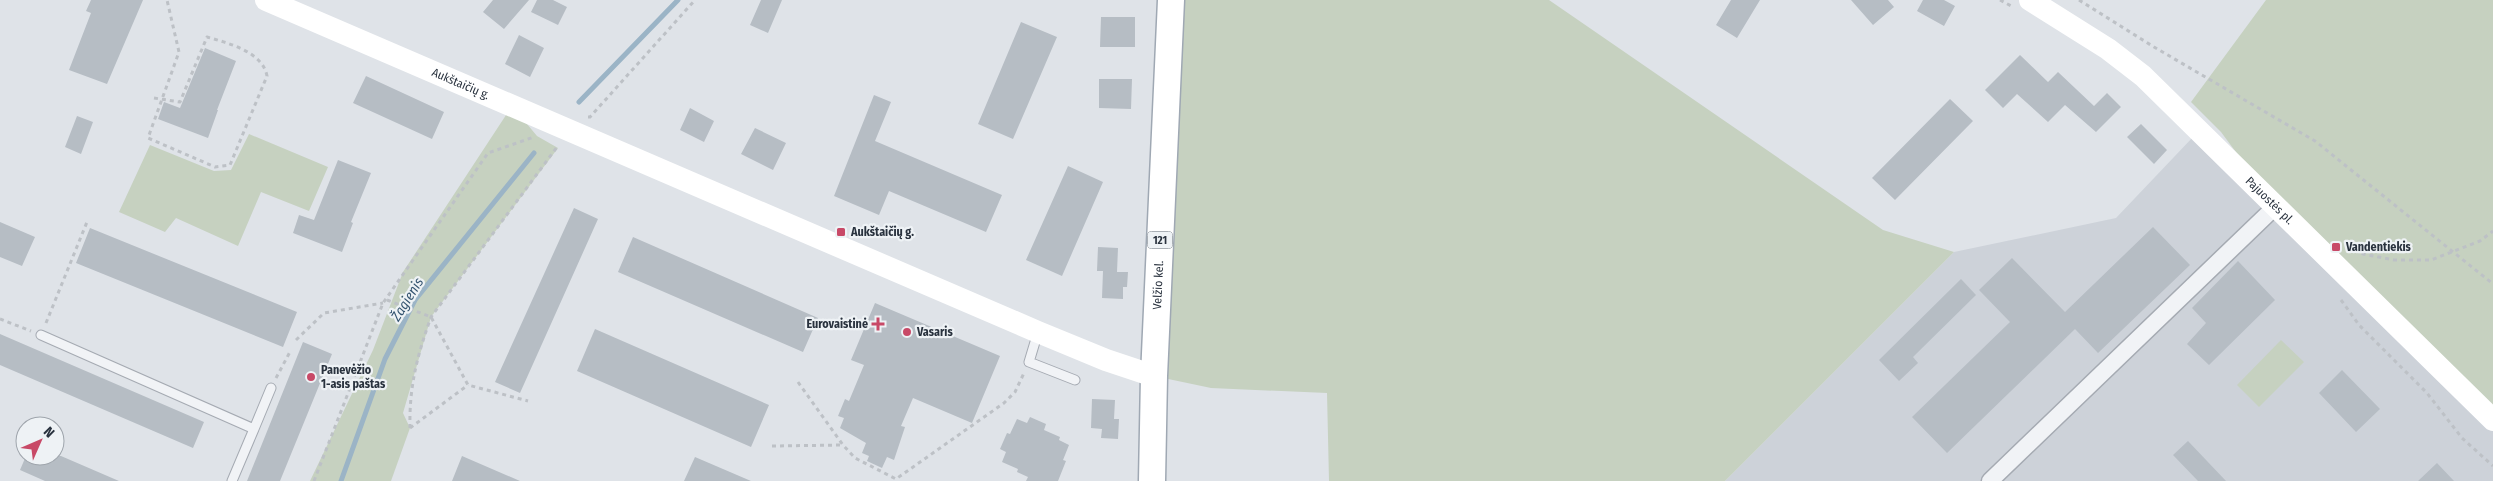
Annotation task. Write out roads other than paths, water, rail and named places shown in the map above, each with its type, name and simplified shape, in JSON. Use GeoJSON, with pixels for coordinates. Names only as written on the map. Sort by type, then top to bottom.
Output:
{"type":"FeatureCollection","features":[{"type":"Feature","properties":{"kind":"main road","name":"Aukštaičių g."},"geometry":{"type":"LineString","coordinates":[[266,0],[1038,332],[1106,360],[1154,376]]}},
{"type":"Feature","properties":{"kind":"main road","name":"Velžio kel."},"geometry":{"type":"LineString","coordinates":[[1152,481],[1154,376],[1171,0]]}},
{"type":"Feature","properties":{"kind":"main road","name":"Pajuostės pl."},"geometry":{"type":"LineString","coordinates":[[2030,0],[2108,49],[2142,76],[2493,420]]}},
{"type":"Feature","properties":{"kind":"street"},"geometry":{"type":"LineString","coordinates":[[1990,481],[2276,206]]}},
{"type":"Feature","properties":{"kind":"lane"},"geometry":{"type":"LineString","coordinates":[[1038,332],[1029,362],[1075,380]]}},
{"type":"Feature","properties":{"kind":"lane"},"geometry":{"type":"LineString","coordinates":[[41,335],[254,430]]}},
{"type":"Feature","properties":{"kind":"lane"},"geometry":{"type":"LineString","coordinates":[[232,481],[270,388]]}},
{"type":"Feature","properties":{"kind":"waterway","name":"Žagienis"},"geometry":{"type":"LineString","coordinates":[[579,102],[678,0]]}},
{"type":"Feature","properties":{"kind":"waterway","name":"Žagienis"},"geometry":{"type":"LineString","coordinates":[[341,481],[385,359],[415,300],[534,153]]}},
{"type":"Feature","properties":{"kind":"place","name":"Aukštaičių g."},"geometry":{"type":"Point","coordinates":[841,232]}},
{"type":"Feature","properties":{"kind":"place","name":"Vandentiekis"},"geometry":{"type":"Point","coordinates":[2336,247]}},
{"type":"Feature","properties":{"kind":"place","name":"Eurovaistinė"},"geometry":{"type":"Point","coordinates":[878,324]}},
{"type":"Feature","properties":{"kind":"place","name":"Vasaris"},"geometry":{"type":"Point","coordinates":[907,332]}},
{"type":"Feature","properties":{"kind":"place","name":"Panevėžio 1-asis paštas"},"geometry":{"type":"Point","coordinates":[311,377]}}]}
